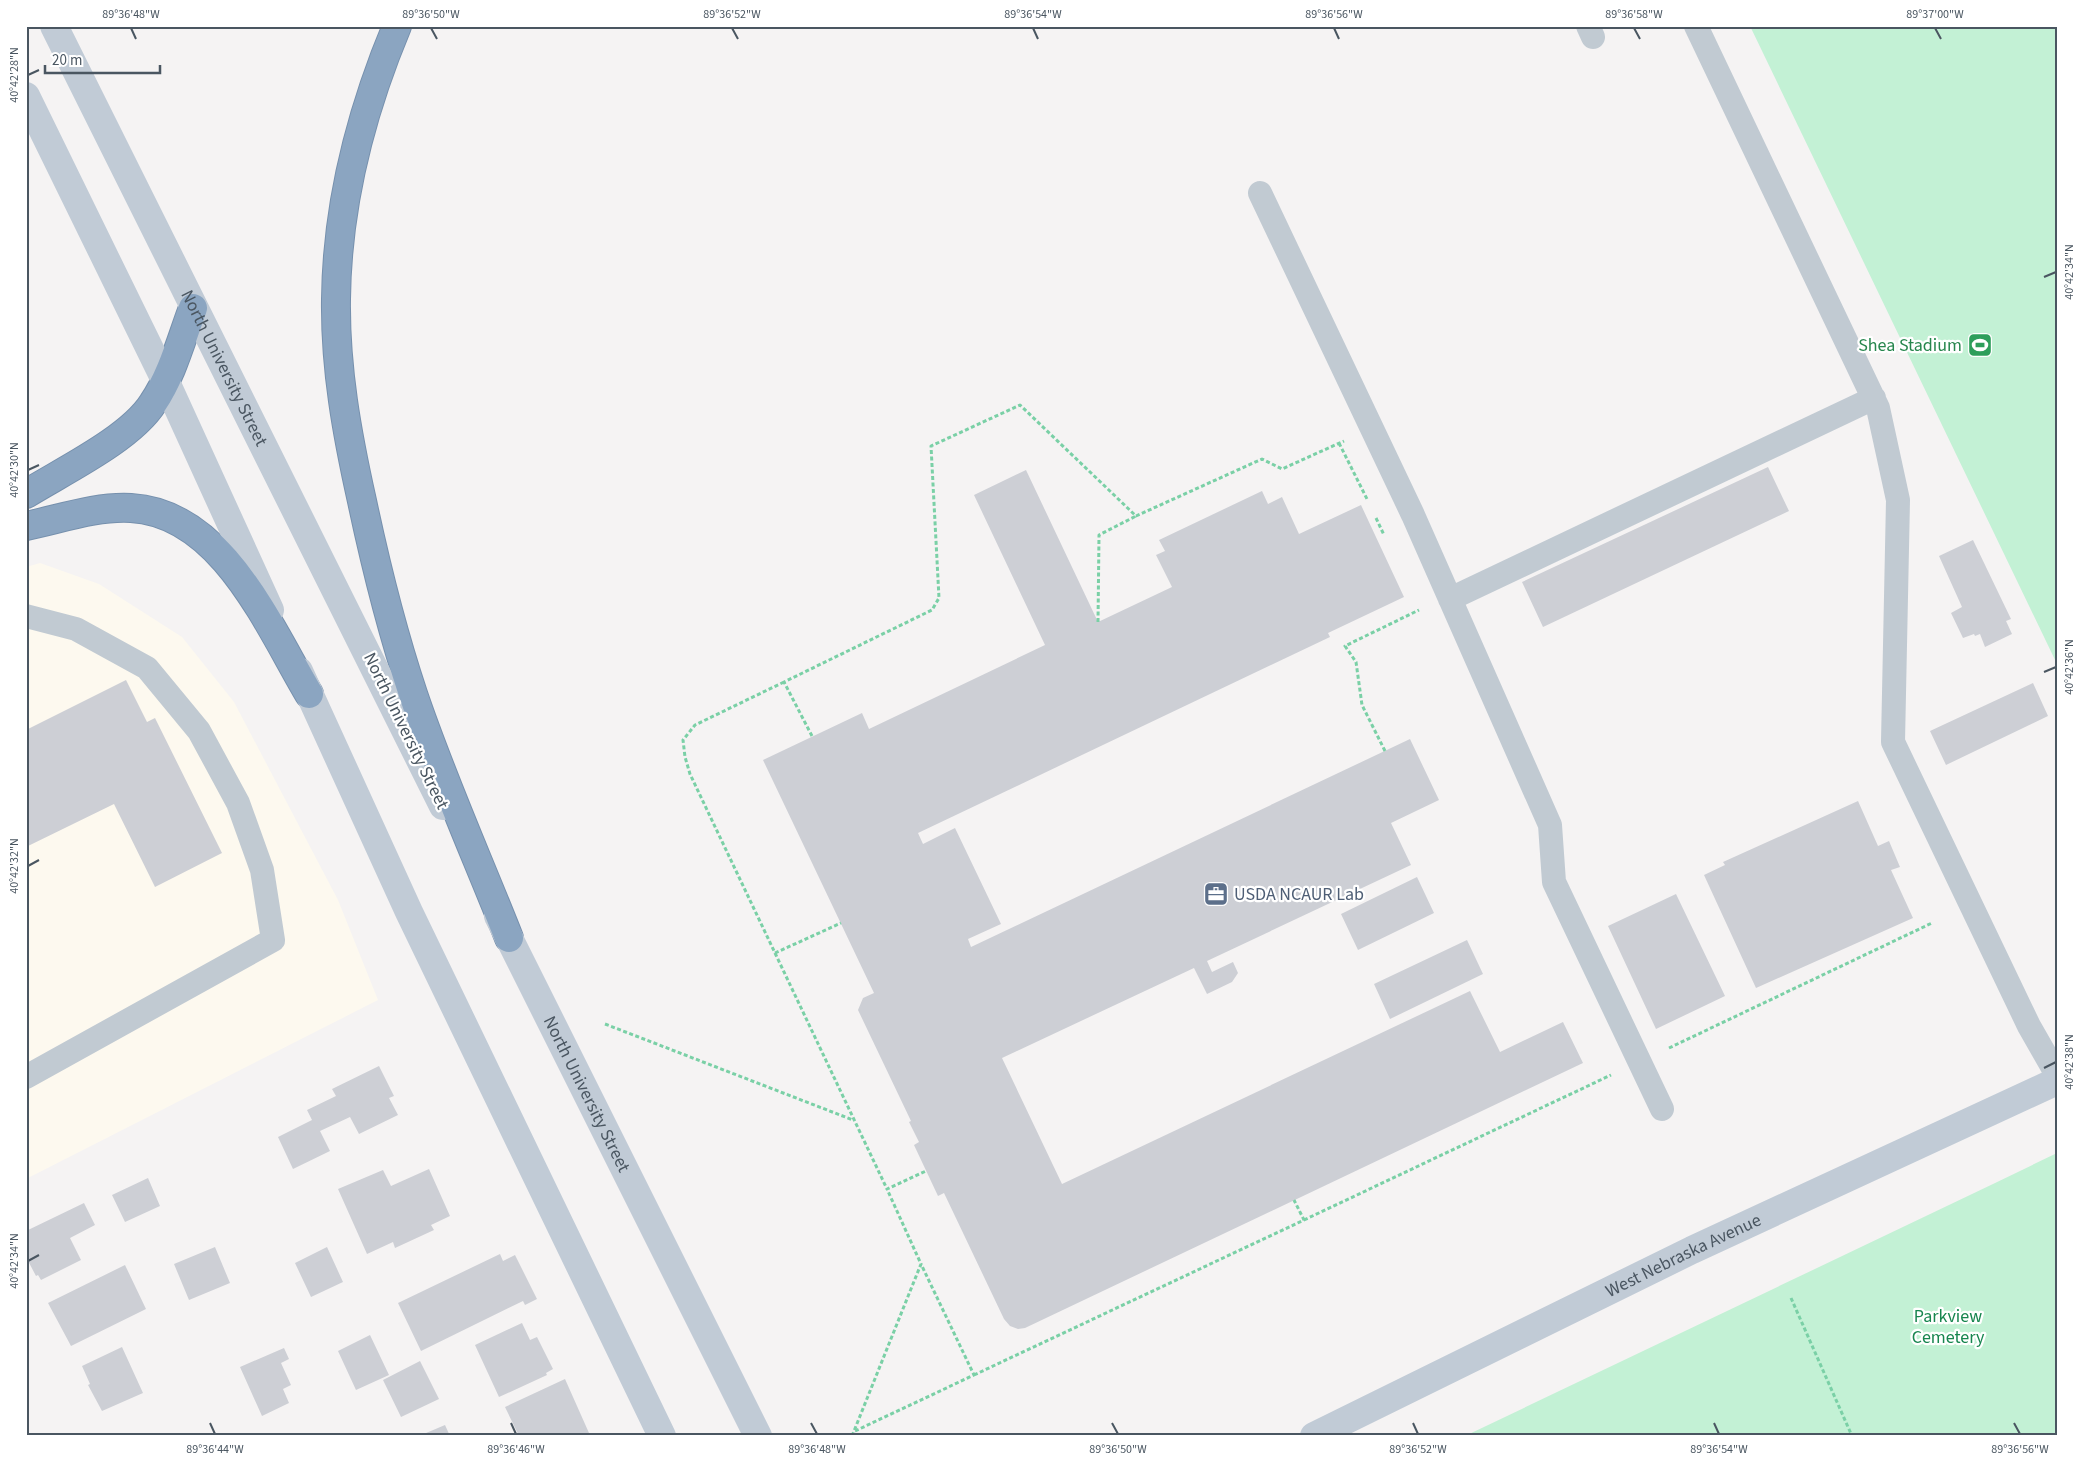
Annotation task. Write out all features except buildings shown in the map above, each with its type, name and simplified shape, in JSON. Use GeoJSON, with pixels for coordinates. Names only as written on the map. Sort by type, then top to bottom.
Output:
{"type":"FeatureCollection","features":[{"type":"Feature","properties":{"kind":"highway"},"geometry":{"type":"LineString","coordinates":[[397,26],[372,91],[346,200],[336,298],[337,357],[341,392],[351,452],[372,550],[403,663],[428,735],[509,938]]}},
{"type":"Feature","properties":{"kind":"highway"},"geometry":{"type":"LineString","coordinates":[[26,494],[102,447],[133,425],[153,404],[166,382],[193,308]]}},
{"type":"Feature","properties":{"kind":"highway"},"geometry":{"type":"LineString","coordinates":[[26,526],[114,508],[152,511],[185,524],[212,546],[239,578],[309,694]]}},
{"type":"Feature","properties":{"kind":"main road","name":"North University Street"},"geometry":{"type":"LineString","coordinates":[[54,26],[193,308],[348,612],[758,1436]]}},
{"type":"Feature","properties":{"kind":"main road"},"geometry":{"type":"LineString","coordinates":[[26,96],[166,382],[413,921],[662,1436]]}},
{"type":"Feature","properties":{"kind":"main road","name":"West Nebraska Avenue"},"geometry":{"type":"LineString","coordinates":[[1314,1436],[1692,1250],[2057,1081]]}},
{"type":"Feature","properties":{"kind":"lane"},"geometry":{"type":"LineString","coordinates":[[1696,26],[1878,408],[1898,500],[1893,742],[2029,1026],[2057,1075]]}},
{"type":"Feature","properties":{"kind":"lane"},"geometry":{"type":"LineString","coordinates":[[1260,193],[1372,428],[1550,825],[1554,882],[1662,1109]]}},
{"type":"Feature","properties":{"kind":"lane"},"geometry":{"type":"LineString","coordinates":[[1450,599],[1874,398]]}},
{"type":"Feature","properties":{"kind":"lane"},"geometry":{"type":"LineString","coordinates":[[26,616],[76,629],[146,668],[199,732],[238,803],[262,870],[273,940],[26,1077]]}},
{"type":"Feature","properties":{"kind":"path"},"geometry":{"type":"LineString","coordinates":[[974,1375],[690,774],[683,740],[695,725],[932,610],[939,598],[930,446],[1020,405],[1136,516]]}},
{"type":"Feature","properties":{"kind":"path"},"geometry":{"type":"LineString","coordinates":[[1098,622],[1099,535],[1136,516],[1262,459],[1282,469],[1372,428]]}},
{"type":"Feature","properties":{"kind":"path"},"geometry":{"type":"LineString","coordinates":[[1339,443],[1369,504]]}},
{"type":"Feature","properties":{"kind":"path"},"geometry":{"type":"LineString","coordinates":[[1374,513],[1386,539]]}},
{"type":"Feature","properties":{"kind":"path"},"geometry":{"type":"LineString","coordinates":[[1385,751],[1362,705],[1356,662],[1345,646],[1420,611],[1416,603]]}},
{"type":"Feature","properties":{"kind":"path"},"geometry":{"type":"LineString","coordinates":[[784,682],[812,736]]}},
{"type":"Feature","properties":{"kind":"path"},"geometry":{"type":"LineString","coordinates":[[775,954],[841,923]]}},
{"type":"Feature","properties":{"kind":"path"},"geometry":{"type":"LineString","coordinates":[[604,1024],[854,1120]]}},
{"type":"Feature","properties":{"kind":"path"},"geometry":{"type":"LineString","coordinates":[[887,1189],[926,1171]]}},
{"type":"Feature","properties":{"kind":"path"},"geometry":{"type":"LineString","coordinates":[[853,1434],[1304,1220],[1294,1200]]}},
{"type":"Feature","properties":{"kind":"path"},"geometry":{"type":"LineString","coordinates":[[853,1434],[921,1264]]}},
{"type":"Feature","properties":{"kind":"path"},"geometry":{"type":"LineString","coordinates":[[1791,1298],[1852,1436]]}},
{"type":"Feature","properties":{"kind":"shaded area"},"geometry":{"type":"Polygon","coordinates":[[[40,563],[99,584],[182,637],[234,702],[338,900],[378,1000],[26,1179],[26,567],[40,563]]]}},
{"type":"Feature","properties":{"kind":"green space","name":"Shea Stadium"},"geometry":{"type":"Polygon","coordinates":[[[1750,26],[2057,26],[2057,664],[1750,26]]]}},
{"type":"Feature","properties":{"kind":"green space","name":"Parkview Cemetery"},"geometry":{"type":"Polygon","coordinates":[[[2057,1153],[2057,1436],[1465,1436],[1993,1184],[2057,1153]]]}},
{"type":"Feature","properties":{"kind":"place","name":"Shea Stadium"},"geometry":{"type":"Point","coordinates":[1980,345]}},
{"type":"Feature","properties":{"kind":"place","name":"USDA NCAUR Lab"},"geometry":{"type":"Point","coordinates":[1216,894]}}]}
